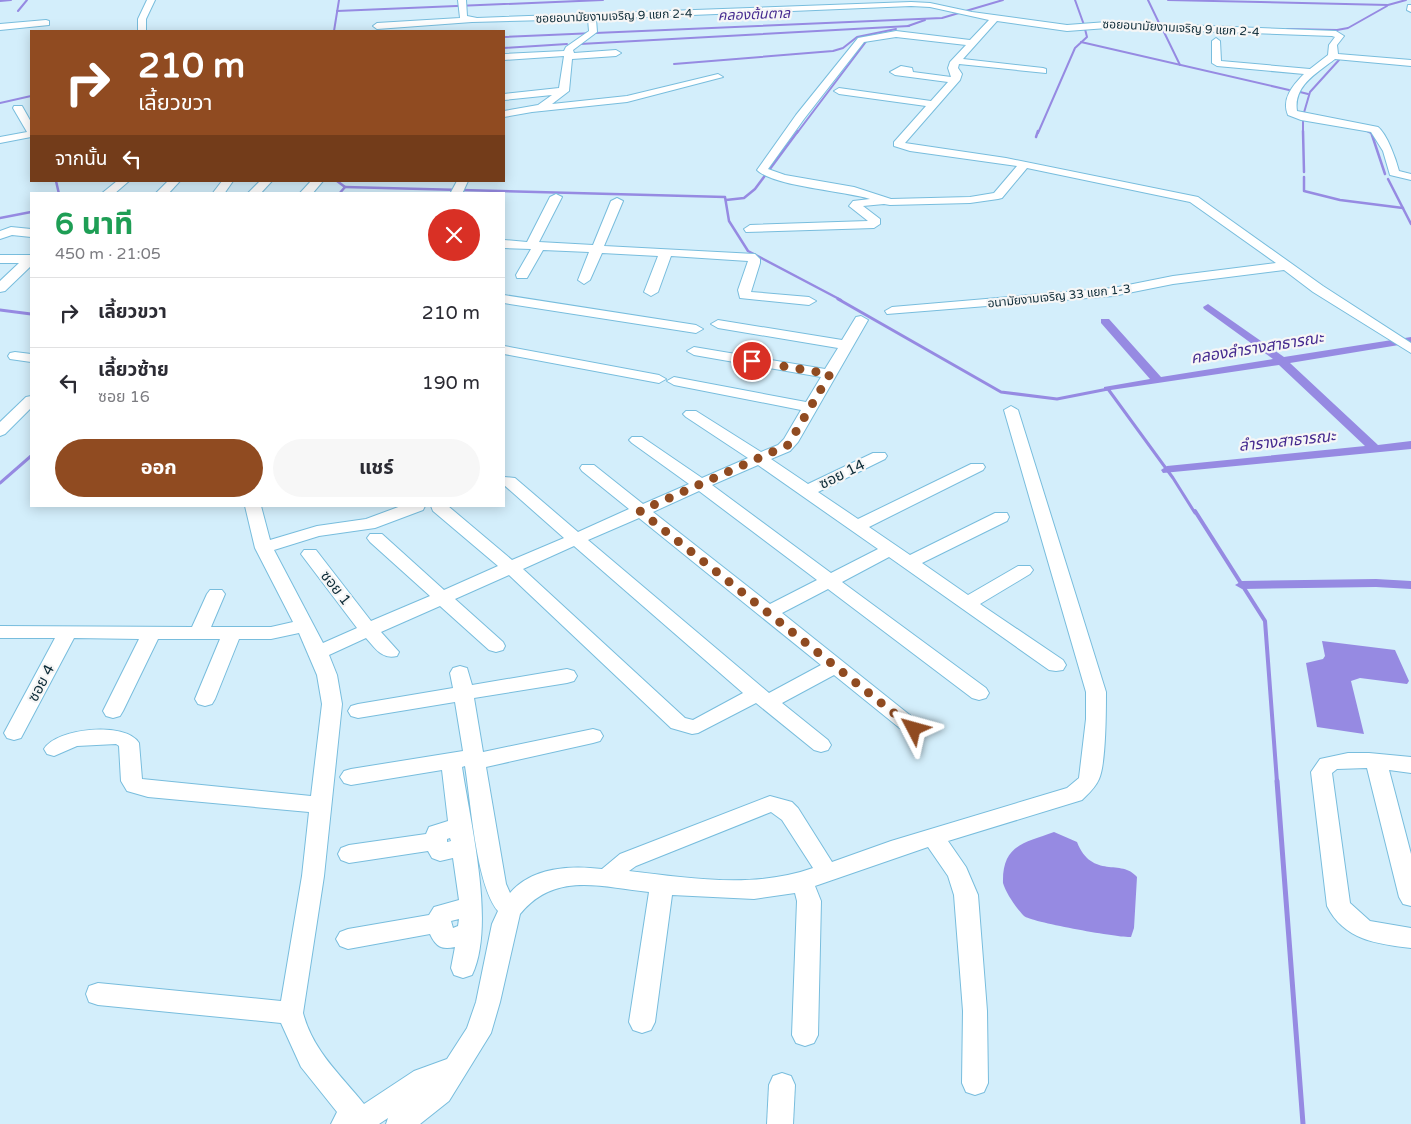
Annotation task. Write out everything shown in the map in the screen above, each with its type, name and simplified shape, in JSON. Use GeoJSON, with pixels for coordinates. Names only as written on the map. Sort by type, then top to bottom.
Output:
{"type":"FeatureCollection","features":[{"type":"Feature","properties":{"kind":"street"},"geometry":{"type":"LineString","coordinates":[[142,30],[140,27],[145,11],[151,0]]}},
{"type":"Feature","properties":{"kind":"street"},"geometry":{"type":"LineString","coordinates":[[463,4],[463,17],[471,20]]}},
{"type":"Feature","properties":{"kind":"street","name":"ซอยอนามัยงามเจริญ 9 แยก 2-4"},"geometry":{"type":"LineString","coordinates":[[377,26],[471,20],[910,4],[930,5],[996,18],[1071,29],[1107,24],[1330,33],[1340,36],[1333,45],[1333,56]]}},
{"type":"Feature","properties":{"kind":"street"},"geometry":{"type":"LineString","coordinates":[[533,109],[548,103],[564,91],[572,45],[592,33],[592,16]]}},
{"type":"Feature","properties":{"kind":"street"},"geometry":{"type":"LineString","coordinates":[[996,18],[956,61],[953,68],[957,74],[955,80],[898,144],[910,148],[1024,165],[1194,199],[1208,207],[1318,289],[1396,337],[1410,348]]}},
{"type":"Feature","properties":{"kind":"street"},"geometry":{"type":"LineString","coordinates":[[0,27],[46,23]]}},
{"type":"Feature","properties":{"kind":"street"},"geometry":{"type":"LineString","coordinates":[[888,202],[854,190],[769,175],[762,170],[762,166],[861,40],[896,34],[974,43]]}},
{"type":"Feature","properties":{"kind":"street"},"geometry":{"type":"LineString","coordinates":[[1216,41],[1217,63],[1313,72]]}},
{"type":"Feature","properties":{"kind":"street"},"geometry":{"type":"LineString","coordinates":[[505,67],[616,53]]}},
{"type":"Feature","properties":{"kind":"street"},"geometry":{"type":"LineString","coordinates":[[1411,62],[1333,56],[1294,90],[1291,105],[1292,113],[1301,118],[1374,129],[1378,132],[1380,140],[1388,151],[1394,173],[1411,177]]}},
{"type":"Feature","properties":{"kind":"street"},"geometry":{"type":"LineString","coordinates":[[505,57],[569,58]]}},
{"type":"Feature","properties":{"kind":"street"},"geometry":{"type":"LineString","coordinates":[[956,61],[1044,71]]}},
{"type":"Feature","properties":{"kind":"street"},"geometry":{"type":"LineString","coordinates":[[909,70],[901,69],[895,72],[955,80]]}},
{"type":"Feature","properties":{"kind":"street"},"geometry":{"type":"LineString","coordinates":[[505,114],[533,109],[627,100],[718,77]]}},
{"type":"Feature","properties":{"kind":"street"},"geometry":{"type":"LineString","coordinates":[[505,97],[564,91]]}},
{"type":"Feature","properties":{"kind":"street"},"geometry":{"type":"LineString","coordinates":[[839,91],[934,104]]}},
{"type":"Feature","properties":{"kind":"street"},"geometry":{"type":"LineString","coordinates":[[18,108],[30,128]]}},
{"type":"Feature","properties":{"kind":"street"},"geometry":{"type":"LineString","coordinates":[[0,140],[30,134]]}},
{"type":"Feature","properties":{"kind":"street"},"geometry":{"type":"LineString","coordinates":[[750,229],[874,224],[874,220],[856,207],[855,204],[970,200],[998,196],[1024,165]]}},
{"type":"Feature","properties":{"kind":"street"},"geometry":{"type":"LineString","coordinates":[[110,192],[123,182]]}},
{"type":"Feature","properties":{"kind":"street"},"geometry":{"type":"LineString","coordinates":[[163,192],[174,182]]}},
{"type":"Feature","properties":{"kind":"street"},"geometry":{"type":"LineString","coordinates":[[220,192],[227,182]]}},
{"type":"Feature","properties":{"kind":"street"},"geometry":{"type":"LineString","coordinates":[[255,192],[266,182]]}},
{"type":"Feature","properties":{"kind":"street"},"geometry":{"type":"LineString","coordinates":[[307,192],[317,182]]}},
{"type":"Feature","properties":{"kind":"street"},"geometry":{"type":"LineString","coordinates":[[522,275],[556,197]]}},
{"type":"Feature","properties":{"kind":"street"},"geometry":{"type":"LineString","coordinates":[[584,280],[617,202]]}},
{"type":"Feature","properties":{"kind":"street"},"geometry":{"type":"LineString","coordinates":[[0,235],[11,232],[30,232]]}},
{"type":"Feature","properties":{"kind":"street"},"geometry":{"type":"LineString","coordinates":[[505,244],[751,257],[754,259],[754,264],[743,294],[808,301]]}},
{"type":"Feature","properties":{"kind":"street"},"geometry":{"type":"LineString","coordinates":[[651,292],[666,252]]}},
{"type":"Feature","properties":{"kind":"street"},"geometry":{"type":"LineString","coordinates":[[0,259],[30,260]]}},
{"type":"Feature","properties":{"kind":"street"},"geometry":{"type":"LineString","coordinates":[[0,288],[30,261]]}},
{"type":"Feature","properties":{"kind":"street","name":"อนามัยงามเจริญ 33 แยก 1-3"},"geometry":{"type":"LineString","coordinates":[[892,311],[1113,292],[1173,280],[1285,266]]}},
{"type":"Feature","properties":{"kind":"street"},"geometry":{"type":"LineString","coordinates":[[505,299],[696,329]]}},
{"type":"Feature","properties":{"kind":"street"},"geometry":{"type":"LineString","coordinates":[[0,632],[271,633],[311,640],[366,626],[756,456],[784,448],[811,407],[861,320]]}},
{"type":"Feature","properties":{"kind":"street"},"geometry":{"type":"LineString","coordinates":[[718,324],[847,345]]}},
{"type":"Feature","properties":{"kind":"street"},"geometry":{"type":"LineString","coordinates":[[505,350],[659,379]]}},
{"type":"Feature","properties":{"kind":"street"},"geometry":{"type":"LineString","coordinates":[[694,351],[830,374]]}},
{"type":"Feature","properties":{"kind":"street"},"geometry":{"type":"LineString","coordinates":[[15,356],[30,358]]}},
{"type":"Feature","properties":{"kind":"street"},"geometry":{"type":"LineString","coordinates":[[674,381],[811,407]]}},
{"type":"Feature","properties":{"kind":"street"},"geometry":{"type":"LineString","coordinates":[[0,431],[30,401]]}},
{"type":"Feature","properties":{"kind":"street"},"geometry":{"type":"LineString","coordinates":[[399,1124],[440,1092],[452,1070],[478,1033],[488,1002],[504,924],[510,909],[531,888],[555,878],[576,875],[662,884],[754,890],[790,886],[826,872],[933,837],[1074,794],[1086,784],[1092,768],[1096,704],[1092,677],[1011,410]]}},
{"type":"Feature","properties":{"kind":"street"},"geometry":{"type":"LineString","coordinates":[[691,414],[756,456],[805,492],[968,602],[1056,665]]}},
{"type":"Feature","properties":{"kind":"street"},"geometry":{"type":"LineString","coordinates":[[637,440],[980,693]]}},
{"type":"Feature","properties":{"kind":"street","name":"ซอย 14"},"geometry":{"type":"LineString","coordinates":[[805,492],[879,456]]}},
{"type":"Feature","properties":{"kind":"street"},"geometry":{"type":"LineString","coordinates":[[857,526],[977,467]]}},
{"type":"Feature","properties":{"kind":"street"},"geometry":{"type":"LineString","coordinates":[[588,468],[914,729]]}},
{"type":"Feature","properties":{"kind":"street"},"geometry":{"type":"LineString","coordinates":[[509,481],[763,698],[821,745]]}},
{"type":"Feature","properties":{"kind":"street"},"geometry":{"type":"LineString","coordinates":[[253,507],[264,548],[327,675],[332,704],[312,886],[290,1013],[294,1030],[302,1048],[355,1120],[423,1079],[452,1070]]}},
{"type":"Feature","properties":{"kind":"street"},"geometry":{"type":"LineString","coordinates":[[264,548],[317,531],[369,524],[414,507]]}},
{"type":"Feature","properties":{"kind":"street"},"geometry":{"type":"LineString","coordinates":[[439,507],[507,564],[678,723],[692,727],[698,726],[835,666]]}},
{"type":"Feature","properties":{"kind":"street"},"geometry":{"type":"LineString","coordinates":[[908,563],[1001,516]]}},
{"type":"Feature","properties":{"kind":"street"},"geometry":{"type":"LineString","coordinates":[[376,538],[496,646]]}},
{"type":"Feature","properties":{"kind":"street"},"geometry":{"type":"LineString","coordinates":[[768,612],[890,550]]}},
{"type":"Feature","properties":{"kind":"street","name":"ซอย 1"},"geometry":{"type":"LineString","coordinates":[[310,554],[366,626],[390,652]]}},
{"type":"Feature","properties":{"kind":"street"},"geometry":{"type":"LineString","coordinates":[[968,602],[1024,570]]}},
{"type":"Feature","properties":{"kind":"street"},"geometry":{"type":"LineString","coordinates":[[199,632],[216,594]]}},
{"type":"Feature","properties":{"kind":"street","name":"ซอย 4"},"geometry":{"type":"LineString","coordinates":[[14,733],[68,632]]}},
{"type":"Feature","properties":{"kind":"street"},"geometry":{"type":"LineString","coordinates":[[113,711],[152,632]]}},
{"type":"Feature","properties":{"kind":"street"},"geometry":{"type":"LineString","coordinates":[[205,699],[232,632]]}},
{"type":"Feature","properties":{"kind":"street"},"geometry":{"type":"LineString","coordinates":[[358,711],[461,683],[567,676]]}},
{"type":"Feature","properties":{"kind":"street"},"geometry":{"type":"LineString","coordinates":[[461,683],[495,884],[500,897],[510,909]]}},
{"type":"Feature","properties":{"kind":"street"},"geometry":{"type":"LineString","coordinates":[[351,777],[451,761],[474,760],[593,736]]}},
{"type":"Feature","properties":{"kind":"street"},"geometry":{"type":"LineString","coordinates":[[54,749],[74,739],[120,737],[129,743],[132,781],[134,785],[148,789],[322,805]]}},
{"type":"Feature","properties":{"kind":"street"},"geometry":{"type":"LineString","coordinates":[[1411,765],[1353,758],[1326,764],[1321,772],[1321,786],[1339,906],[1346,917],[1357,926],[1369,932],[1411,938]]}},
{"type":"Feature","properties":{"kind":"street"},"geometry":{"type":"LineString","coordinates":[[451,761],[471,907],[470,934],[463,968]]}},
{"type":"Feature","properties":{"kind":"street"},"geometry":{"type":"LineString","coordinates":[[1376,761],[1411,897]]}},
{"type":"Feature","properties":{"kind":"street"},"geometry":{"type":"LineString","coordinates":[[608,878],[628,860],[770,804],[777,805],[790,814],[826,872]]}},
{"type":"Feature","properties":{"kind":"street"},"geometry":{"type":"LineString","coordinates":[[349,854],[436,841],[440,852],[461,837]]}},
{"type":"Feature","properties":{"kind":"street"},"geometry":{"type":"LineString","coordinates":[[933,837],[958,873],[966,895],[975,1011],[975,1083]]}},
{"type":"Feature","properties":{"kind":"street"},"geometry":{"type":"LineString","coordinates":[[802,881],[809,901],[805,1035]]}},
{"type":"Feature","properties":{"kind":"street"},"geometry":{"type":"LineString","coordinates":[[642,1022],[662,884]]}},
{"type":"Feature","properties":{"kind":"street"},"geometry":{"type":"LineString","coordinates":[[470,934],[446,939],[442,934],[439,918],[442,914],[471,907]]}},
{"type":"Feature","properties":{"kind":"street"},"geometry":{"type":"LineString","coordinates":[[348,939],[440,923]]}},
{"type":"Feature","properties":{"kind":"street"},"geometry":{"type":"LineString","coordinates":[[98,994],[290,1013]]}},
{"type":"Feature","properties":{"kind":"street"},"geometry":{"type":"LineString","coordinates":[[780,1124],[782,1084]]}},
{"type":"Feature","properties":{"kind":"shaded area"},"geometry":{"type":"Polygon","coordinates":[[[1322,641],[1395,650],[1409,681],[1407,684],[1360,678],[1351,681],[1364,734],[1317,727],[1306,663],[1323,659],[1325,656],[1322,641]]]}},
{"type":"Feature","properties":{"kind":"shaded area"},"geometry":{"type":"Polygon","coordinates":[[[1054,832],[1077,842],[1083,854],[1091,861],[1107,867],[1123,869],[1137,877],[1134,928],[1131,937],[1058,926],[1030,919],[1024,916],[1015,905],[1003,883],[1006,861],[1017,847],[1054,832]]]}},
{"type":"Feature","properties":{"kind":"waterway"},"geometry":{"type":"LineString","coordinates":[[0,1],[11,0]]}},
{"type":"Feature","properties":{"kind":"waterway"},"geometry":{"type":"LineString","coordinates":[[18,11],[27,0]]}},
{"type":"Feature","properties":{"kind":"waterway"},"geometry":{"type":"LineString","coordinates":[[337,11],[339,0]]}},
{"type":"Feature","properties":{"kind":"waterway","name":"คลองต้นตาล"},"geometry":{"type":"LineString","coordinates":[[337,11],[603,0]]}},
{"type":"Feature","properties":{"kind":"waterway","name":"คลองต้นตาล"},"geometry":{"type":"LineString","coordinates":[[505,37],[942,18],[1003,0]]}},
{"type":"Feature","properties":{"kind":"waterway"},"geometry":{"type":"LineString","coordinates":[[1075,0],[1084,25]]}},
{"type":"Feature","properties":{"kind":"waterway"},"geometry":{"type":"LineString","coordinates":[[1148,0],[1160,25]]}},
{"type":"Feature","properties":{"kind":"waterway","name":"คลองต้นตาล"},"geometry":{"type":"LineString","coordinates":[[1168,0],[1388,5],[1406,0]]}},
{"type":"Feature","properties":{"kind":"waterway"},"geometry":{"type":"LineString","coordinates":[[1287,29],[1337,30],[1348,28],[1387,6]]}},
{"type":"Feature","properties":{"kind":"waterway"},"geometry":{"type":"LineString","coordinates":[[334,30],[337,11]]}},
{"type":"Feature","properties":{"kind":"waterway","name":"คลองต้นตาล"},"geometry":{"type":"LineString","coordinates":[[908,26],[925,20]]}},
{"type":"Feature","properties":{"kind":"waterway"},"geometry":{"type":"LineString","coordinates":[[580,44],[909,26]]}},
{"type":"Feature","properties":{"kind":"waterway"},"geometry":{"type":"LineString","coordinates":[[1162,28],[1180,65]]}},
{"type":"Feature","properties":{"kind":"waterway"},"geometry":{"type":"LineString","coordinates":[[674,64],[833,51],[843,48],[857,37],[896,29]]}},
{"type":"Feature","properties":{"kind":"waterway"},"geometry":{"type":"LineString","coordinates":[[1081,42],[1087,37],[1085,29]]}},
{"type":"Feature","properties":{"kind":"waterway"},"geometry":{"type":"LineString","coordinates":[[797,133],[868,39]]}},
{"type":"Feature","properties":{"kind":"waterway"},"geometry":{"type":"LineString","coordinates":[[1038,133],[1075,48],[1081,42]]}},
{"type":"Feature","properties":{"kind":"waterway"},"geometry":{"type":"LineString","coordinates":[[1081,42],[1180,65]]}},
{"type":"Feature","properties":{"kind":"waterway"},"geometry":{"type":"LineString","coordinates":[[505,48],[567,44]]}},
{"type":"Feature","properties":{"kind":"waterway"},"geometry":{"type":"LineString","coordinates":[[1303,116],[1310,92],[1339,60]]}},
{"type":"Feature","properties":{"kind":"waterway"},"geometry":{"type":"LineString","coordinates":[[1180,65],[1289,90]]}},
{"type":"Feature","properties":{"kind":"waterway"},"geometry":{"type":"LineString","coordinates":[[1300,92],[1308,94]]}},
{"type":"Feature","properties":{"kind":"waterway"},"geometry":{"type":"LineString","coordinates":[[0,103],[30,96]]}},
{"type":"Feature","properties":{"kind":"waterway"},"geometry":{"type":"LineString","coordinates":[[1303,131],[1303,120],[1306,120]]}},
{"type":"Feature","properties":{"kind":"waterway"},"geometry":{"type":"LineString","coordinates":[[726,200],[744,198],[755,189],[798,131]]}},
{"type":"Feature","properties":{"kind":"waterway"},"geometry":{"type":"LineString","coordinates":[[1036,137],[1038,131]]}},
{"type":"Feature","properties":{"kind":"waterway"},"geometry":{"type":"LineString","coordinates":[[1303,131],[1304,172]]}},
{"type":"Feature","properties":{"kind":"waterway"},"geometry":{"type":"LineString","coordinates":[[1367,131],[1371,133]]}},
{"type":"Feature","properties":{"kind":"waterway"},"geometry":{"type":"LineString","coordinates":[[1369,131],[1371,132],[1385,174]]}},
{"type":"Feature","properties":{"kind":"waterway"},"geometry":{"type":"LineString","coordinates":[[1304,177],[1304,191],[1340,200],[1403,208]]}},
{"type":"Feature","properties":{"kind":"waterway"},"geometry":{"type":"LineString","coordinates":[[1388,179],[1403,208]]}},
{"type":"Feature","properties":{"kind":"waterway"},"geometry":{"type":"LineString","coordinates":[[56,182],[59,192]]}},
{"type":"Feature","properties":{"kind":"waterway"},"geometry":{"type":"LineString","coordinates":[[338,182],[345,187]]}},
{"type":"Feature","properties":{"kind":"waterway"},"geometry":{"type":"LineString","coordinates":[[341,192],[345,187]]}},
{"type":"Feature","properties":{"kind":"waterway"},"geometry":{"type":"LineString","coordinates":[[345,187],[725,197],[729,221],[748,251],[841,300]]}},
{"type":"Feature","properties":{"kind":"waterway"},"geometry":{"type":"LineString","coordinates":[[1403,208],[1411,224]]}},
{"type":"Feature","properties":{"kind":"waterway"},"geometry":{"type":"LineString","coordinates":[[0,218],[30,212]]}},
{"type":"Feature","properties":{"kind":"waterway"},"geometry":{"type":"LineString","coordinates":[[838,299],[1001,392],[1057,399],[1108,389],[1173,478],[1195,513]]}},
{"type":"Feature","properties":{"kind":"waterway"},"geometry":{"type":"LineString","coordinates":[[1208,307],[1282,361]]}},
{"type":"Feature","properties":{"kind":"waterway"},"geometry":{"type":"LineString","coordinates":[[0,310],[30,314]]}},
{"type":"Feature","properties":{"kind":"waterway"},"geometry":{"type":"LineString","coordinates":[[1105,321],[1158,381]]}},
{"type":"Feature","properties":{"kind":"waterway","name":"คลองลำรางสาธารณะ"},"geometry":{"type":"LineString","coordinates":[[1282,361],[1411,340]]}},
{"type":"Feature","properties":{"kind":"waterway","name":"คลองลำรางสาธารณะ"},"geometry":{"type":"LineString","coordinates":[[1158,381],[1282,361]]}},
{"type":"Feature","properties":{"kind":"waterway"},"geometry":{"type":"LineString","coordinates":[[1282,361],[1375,449]]}},
{"type":"Feature","properties":{"kind":"waterway","name":"คลองลำรางสาธารณะ"},"geometry":{"type":"LineString","coordinates":[[1108,389],[1158,381]]}},
{"type":"Feature","properties":{"kind":"waterway","name":"ลำรางสาธารณะ"},"geometry":{"type":"LineString","coordinates":[[1375,449],[1411,445]]}},
{"type":"Feature","properties":{"kind":"waterway","name":"ลำรางสาธารณะ"},"geometry":{"type":"LineString","coordinates":[[1167,470],[1375,449]]}},
{"type":"Feature","properties":{"kind":"waterway"},"geometry":{"type":"LineString","coordinates":[[0,483],[30,457]]}},
{"type":"Feature","properties":{"kind":"waterway"},"geometry":{"type":"LineString","coordinates":[[1195,511],[1265,621],[1277,782]]}},
{"type":"Feature","properties":{"kind":"waterway"},"geometry":{"type":"LineString","coordinates":[[1242,585],[1376,583],[1411,585]]}},
{"type":"Feature","properties":{"kind":"waterway"},"geometry":{"type":"LineString","coordinates":[[1277,781],[1303,1124]]}},
{"type":"Feature","properties":{"kind":"route"},"geometry":{"type":"LineString","coordinates":[[752,361],[830,374],[788,445],[640,511],[914,729]]}}]}
